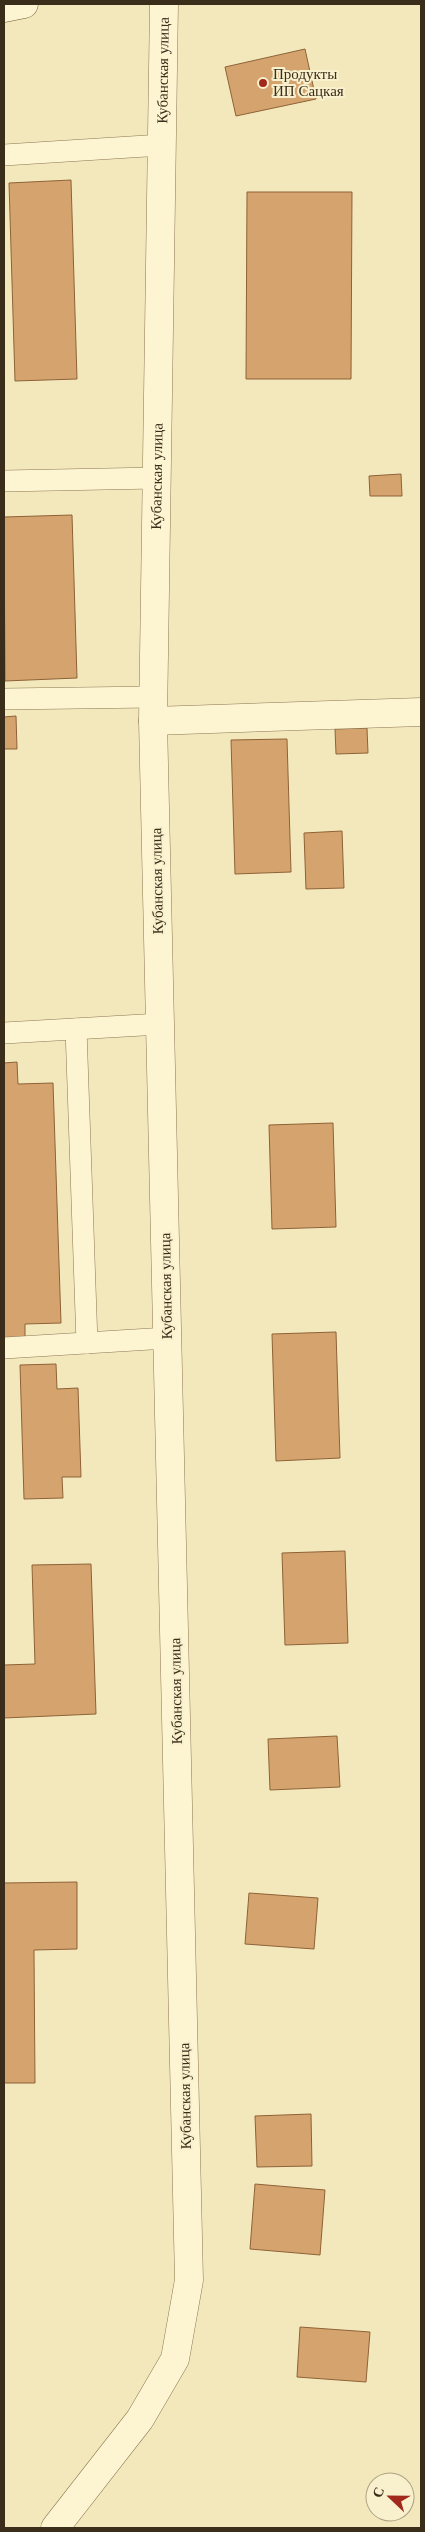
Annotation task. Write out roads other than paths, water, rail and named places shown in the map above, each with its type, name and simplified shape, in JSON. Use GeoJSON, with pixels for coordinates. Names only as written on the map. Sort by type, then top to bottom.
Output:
{"type":"FeatureCollection","features":[{"type":"Feature","properties":{"kind":"street"},"geometry":{"type":"LineString","coordinates":[[4,8],[24,4]]}},
{"type":"Feature","properties":{"kind":"street","name":"Кубанская улица"},"geometry":{"type":"LineString","coordinates":[[55,2528],[140,2418],[175,2359],[189,2280],[153,709],[164,4]]}},
{"type":"Feature","properties":{"kind":"street"},"geometry":{"type":"LineString","coordinates":[[153,709],[421,712]]}},
{"type":"Feature","properties":{"kind":"lane"},"geometry":{"type":"LineString","coordinates":[[4,155],[162,145]]}},
{"type":"Feature","properties":{"kind":"lane"},"geometry":{"type":"LineString","coordinates":[[4,480],[156,478]]}},
{"type":"Feature","properties":{"kind":"lane"},"geometry":{"type":"LineString","coordinates":[[4,699],[153,709]]}},
{"type":"Feature","properties":{"kind":"lane"},"geometry":{"type":"LineString","coordinates":[[4,1033],[160,1024]]}},
{"type":"Feature","properties":{"kind":"lane"},"geometry":{"type":"LineString","coordinates":[[76,1029],[87,1343]]}},
{"type":"Feature","properties":{"kind":"lane"},"geometry":{"type":"LineString","coordinates":[[4,1348],[167,1338]]}},
{"type":"Feature","properties":{"kind":"place","name":"Продукты ИП Сацкая"},"geometry":{"type":"Point","coordinates":[263,83]}}]}
